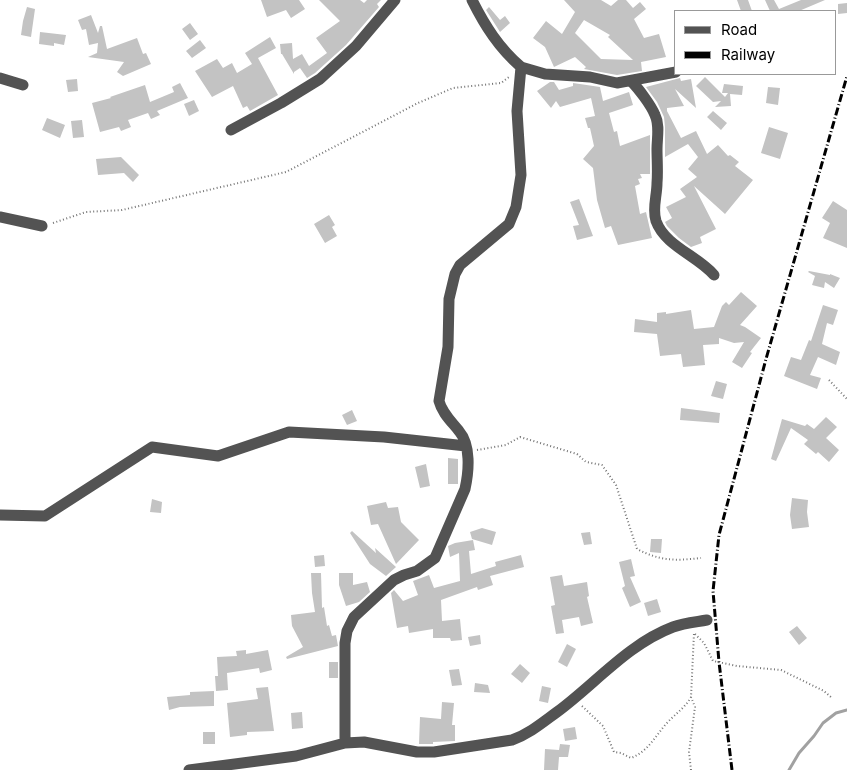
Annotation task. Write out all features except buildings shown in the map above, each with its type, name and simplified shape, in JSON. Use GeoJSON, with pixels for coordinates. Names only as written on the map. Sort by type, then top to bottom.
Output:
{"type":"FeatureCollection","features":[{"type":"Feature","properties":{"kind":"street"},"geometry":{"type":"LineString","coordinates":[[231,130],[320,79],[356,46],[395,0]]}},
{"type":"Feature","properties":{"kind":"street"},"geometry":{"type":"LineString","coordinates":[[472,0],[484,24],[506,54],[521,67],[545,74],[590,77],[610,82],[631,81],[674,72]]}},
{"type":"Feature","properties":{"kind":"street"},"geometry":{"type":"LineString","coordinates":[[346,743],[345,643],[349,624],[354,617],[394,580],[424,567],[435,558],[465,489],[467,480],[466,446],[462,435],[442,409],[439,401],[448,347],[449,299],[452,281],[460,265],[509,224],[516,207],[521,175],[517,112],[521,67]]}},
{"type":"Feature","properties":{"kind":"street"},"geometry":{"type":"LineString","coordinates":[[0,78],[23,85]]}},
{"type":"Feature","properties":{"kind":"street"},"geometry":{"type":"LineString","coordinates":[[631,81],[653,110],[658,121],[658,183],[654,206],[656,222],[661,231],[680,248],[707,267],[714,275]]}},
{"type":"Feature","properties":{"kind":"street"},"geometry":{"type":"LineString","coordinates":[[0,217],[42,226]]}},
{"type":"Feature","properties":{"kind":"street"},"geometry":{"type":"LineString","coordinates":[[0,515],[45,516],[152,447],[218,456],[289,432],[384,437],[466,446]]}},
{"type":"Feature","properties":{"kind":"street"},"geometry":{"type":"LineString","coordinates":[[189,770],[296,756],[346,743],[364,742],[417,752],[434,752],[512,740],[524,736],[576,698],[619,659],[655,635],[675,627],[707,620]]}},
{"type":"Feature","properties":{"kind":"path"},"geometry":{"type":"LineString","coordinates":[[42,226],[86,212],[122,210],[286,172],[418,103],[453,88],[501,83],[521,67]]}},
{"type":"Feature","properties":{"kind":"path"},"geometry":{"type":"LineString","coordinates":[[829,380],[847,398]]}},
{"type":"Feature","properties":{"kind":"path"},"geometry":{"type":"LineString","coordinates":[[466,446],[473,451],[506,445],[520,437],[577,454],[586,462],[602,465],[616,485],[637,549],[654,558],[682,560],[701,558]]}},
{"type":"Feature","properties":{"kind":"path"},"geometry":{"type":"LineString","coordinates":[[691,770],[689,752],[694,708],[691,697],[694,633],[704,643],[713,661],[737,666],[781,670],[824,691],[832,698]]}},
{"type":"Feature","properties":{"kind":"path"},"geometry":{"type":"LineString","coordinates":[[576,698],[602,726],[614,752],[622,753],[631,758],[638,756],[650,746],[665,725],[687,705],[691,697]]}},
{"type":"Feature","properties":{"kind":"waterway"},"geometry":{"type":"LineString","coordinates":[[789,770],[799,753],[823,723],[836,713],[847,710]]}},
{"type":"Feature","properties":{"kind":"railway"},"geometry":{"type":"LineString","coordinates":[[732,770],[719,662],[713,591],[719,535],[766,359],[847,76]]}}]}
